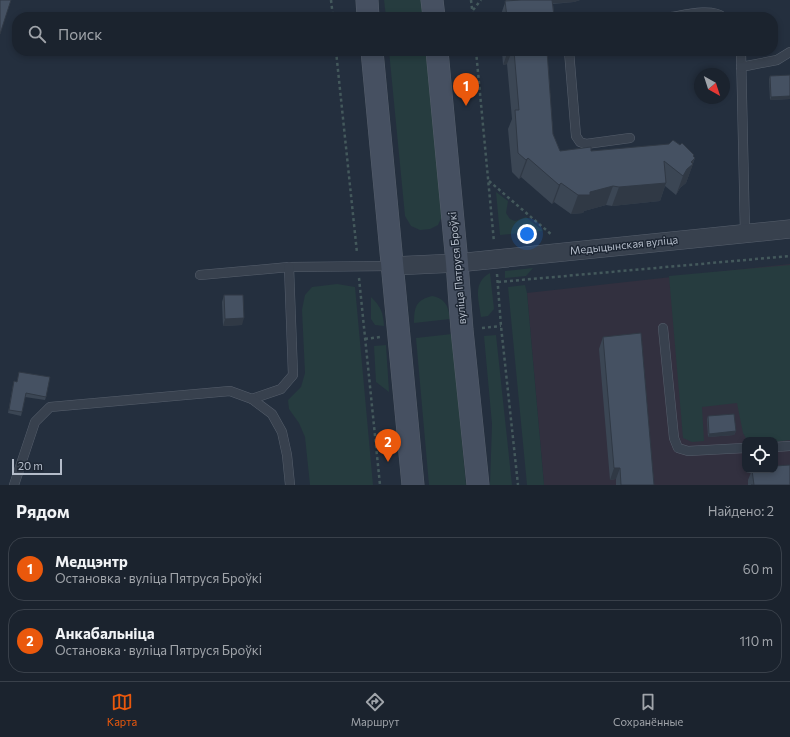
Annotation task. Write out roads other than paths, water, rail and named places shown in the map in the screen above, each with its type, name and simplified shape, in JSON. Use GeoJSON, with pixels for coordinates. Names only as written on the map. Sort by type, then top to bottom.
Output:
{"type":"FeatureCollection","features":[{"type":"Feature","properties":{"kind":"main road"},"geometry":{"type":"LineString","coordinates":[[367,0],[368,12]]}},
{"type":"Feature","properties":{"kind":"main road"},"geometry":{"type":"LineString","coordinates":[[432,0],[433,12]]}},
{"type":"Feature","properties":{"kind":"main road"},"geometry":{"type":"LineString","coordinates":[[372,56],[413,485]]}},
{"type":"Feature","properties":{"kind":"main road","name":"вуліца Пятруся Броўкі"},"geometry":{"type":"LineString","coordinates":[[437,56],[463,342],[478,485]]}},
{"type":"Feature","properties":{"kind":"street","name":"Медыцынская вуліца"},"geometry":{"type":"LineString","coordinates":[[392,266],[457,263],[790,229]]}},
{"type":"Feature","properties":{"kind":"lane"},"geometry":{"type":"LineString","coordinates":[[741,67],[777,60],[790,52]]}},
{"type":"Feature","properties":{"kind":"lane"},"geometry":{"type":"LineString","coordinates":[[568,56],[576,136],[580,142],[586,144],[630,138]]}},
{"type":"Feature","properties":{"kind":"lane"},"geometry":{"type":"LineString","coordinates":[[741,56],[745,233]]}},
{"type":"Feature","properties":{"kind":"lane"},"geometry":{"type":"LineString","coordinates":[[200,275],[289,267],[392,266]]}},
{"type":"Feature","properties":{"kind":"lane"},"geometry":{"type":"LineString","coordinates":[[252,399],[281,389],[293,375],[289,267]]}},
{"type":"Feature","properties":{"kind":"lane"},"geometry":{"type":"LineString","coordinates":[[663,328],[674,438],[678,448],[688,451],[742,448]]}},
{"type":"Feature","properties":{"kind":"lane"},"geometry":{"type":"LineString","coordinates":[[14,485],[35,422],[50,407],[230,391],[252,399],[272,414],[282,432],[287,456],[290,485]]}},
{"type":"Feature","properties":{"kind":"lane"},"geometry":{"type":"LineString","coordinates":[[778,447],[790,446]]}},
{"type":"Feature","properties":{"kind":"place","name":"Медцэнтр"},"geometry":{"type":"Point","coordinates":[466,106]}},
{"type":"Feature","properties":{"kind":"place","name":"Анкабальніца"},"geometry":{"type":"Point","coordinates":[388,462]}}]}
